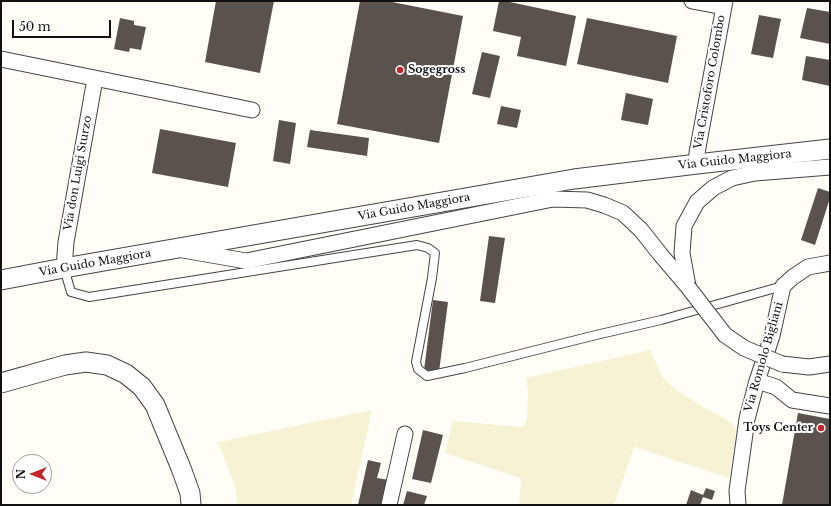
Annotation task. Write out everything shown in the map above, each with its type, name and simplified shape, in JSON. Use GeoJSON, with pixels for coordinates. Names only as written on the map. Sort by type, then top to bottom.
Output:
{"type":"FeatureCollection","features":[{"type":"Feature","properties":{"kind":"street"},"geometry":{"type":"LineString","coordinates":[[692,1],[725,4]]}},
{"type":"Feature","properties":{"kind":"street","name":"Via Cristoforo Colombo"},"geometry":{"type":"LineString","coordinates":[[697,164],[697,153],[725,4]]}},
{"type":"Feature","properties":{"kind":"street"},"geometry":{"type":"LineString","coordinates":[[1,59],[252,110]]}},
{"type":"Feature","properties":{"kind":"street","name":"Via don Luigi Sturzo"},"geometry":{"type":"LineString","coordinates":[[64,268],[66,242],[95,79]]}},
{"type":"Feature","properties":{"kind":"street","name":"Via Guido Maggiora"},"geometry":{"type":"LineString","coordinates":[[1,280],[574,179],[830,149]]}},
{"type":"Feature","properties":{"kind":"street"},"geometry":{"type":"LineString","coordinates":[[688,287],[682,253],[684,226],[697,202],[713,188],[732,178],[754,173],[830,167]]}},
{"type":"Feature","properties":{"kind":"street"},"geometry":{"type":"LineString","coordinates":[[174,249],[246,261],[553,198],[587,200],[623,213],[641,230],[725,335],[744,348],[782,364],[809,367],[830,364]]}},
{"type":"Feature","properties":{"kind":"street"},"geometry":{"type":"LineString","coordinates":[[783,286],[793,277],[808,268],[830,263]]}},
{"type":"Feature","properties":{"kind":"street","name":"Via Romolo Bigliani"},"geometry":{"type":"LineString","coordinates":[[738,505],[737,491],[747,419],[757,381],[772,336],[783,286]]}},
{"type":"Feature","properties":{"kind":"street"},"geometry":{"type":"LineString","coordinates":[[1,383],[65,365],[86,362],[107,365],[126,374],[142,387],[155,405],[181,468],[190,493],[191,505]]}},
{"type":"Feature","properties":{"kind":"street"},"geometry":{"type":"LineString","coordinates":[[757,381],[776,387],[792,400],[830,406]]}},
{"type":"Feature","properties":{"kind":"street"},"geometry":{"type":"LineString","coordinates":[[389,505],[406,434]]}},
{"type":"Feature","properties":{"kind":"lane"},"geometry":{"type":"LineString","coordinates":[[64,268],[71,292],[89,297],[417,245],[428,248],[435,253],[432,278],[416,362],[418,369],[427,376],[661,320],[783,286]]}},
{"type":"Feature","properties":{"kind":"shaded area"},"geometry":{"type":"Polygon","coordinates":[[[650,350],[661,375],[676,390],[733,424],[736,430],[729,478],[634,447],[614,505],[519,505],[521,484],[520,478],[445,453],[453,421],[523,427],[527,417],[528,392],[526,378],[650,350]]]}},
{"type":"Feature","properties":{"kind":"shaded area"},"geometry":{"type":"Polygon","coordinates":[[[372,410],[351,505],[237,505],[236,489],[218,442],[372,410]]]}},
{"type":"Feature","properties":{"kind":"building"},"geometry":{"type":"Polygon","coordinates":[[[216,1],[274,1],[260,73],[205,62],[216,1]]]}},
{"type":"Feature","properties":{"kind":"building","name":"Sogegross"},"geometry":{"type":"Polygon","coordinates":[[[360,1],[387,1],[463,16],[439,143],[337,124],[360,1]]]}},
{"type":"Feature","properties":{"kind":"building"},"geometry":{"type":"Polygon","coordinates":[[[499,1],[576,16],[566,66],[517,56],[521,37],[493,31],[499,1]]]}},
{"type":"Feature","properties":{"kind":"building"},"geometry":{"type":"Polygon","coordinates":[[[807,8],[830,12],[830,44],[800,38],[807,8]]]}},
{"type":"Feature","properties":{"kind":"building"},"geometry":{"type":"Polygon","coordinates":[[[759,15],[781,19],[773,58],[751,54],[759,15]]]}},
{"type":"Feature","properties":{"kind":"building"},"geometry":{"type":"Polygon","coordinates":[[[120,18],[134,21],[134,25],[146,27],[141,50],[130,48],[129,52],[114,49],[120,18]]]}},
{"type":"Feature","properties":{"kind":"building"},"geometry":{"type":"Polygon","coordinates":[[[587,18],[677,36],[668,83],[577,64],[587,18]]]}},
{"type":"Feature","properties":{"kind":"building"},"geometry":{"type":"Polygon","coordinates":[[[482,52],[500,56],[490,98],[472,94],[482,52]]]}},
{"type":"Feature","properties":{"kind":"building"},"geometry":{"type":"Polygon","coordinates":[[[806,56],[830,60],[830,86],[802,80],[806,56]]]}},
{"type":"Feature","properties":{"kind":"building"},"geometry":{"type":"Polygon","coordinates":[[[626,93],[653,99],[648,125],[621,120],[626,93]]]}},
{"type":"Feature","properties":{"kind":"building"},"geometry":{"type":"Polygon","coordinates":[[[501,106],[521,110],[517,128],[497,124],[501,106]]]}},
{"type":"Feature","properties":{"kind":"building"},"geometry":{"type":"Polygon","coordinates":[[[279,120],[296,123],[290,164],[273,161],[279,120]]]}},
{"type":"Feature","properties":{"kind":"building"},"geometry":{"type":"Polygon","coordinates":[[[160,129],[236,143],[228,187],[152,173],[160,129]]]}},
{"type":"Feature","properties":{"kind":"building"},"geometry":{"type":"Polygon","coordinates":[[[310,130],[369,138],[367,156],[307,147],[310,130]]]}},
{"type":"Feature","properties":{"kind":"building"},"geometry":{"type":"Polygon","coordinates":[[[818,188],[830,192],[830,198],[815,245],[801,240],[818,188]]]}},
{"type":"Feature","properties":{"kind":"building"},"geometry":{"type":"Polygon","coordinates":[[[489,236],[505,238],[495,303],[480,301],[489,236]]]}},
{"type":"Feature","properties":{"kind":"building"},"geometry":{"type":"Polygon","coordinates":[[[433,300],[448,302],[439,372],[424,370],[433,300]]]}},
{"type":"Feature","properties":{"kind":"building"},"geometry":{"type":"Polygon","coordinates":[[[798,413],[830,419],[830,505],[782,505],[798,413]]]}},
{"type":"Feature","properties":{"kind":"building"},"geometry":{"type":"Polygon","coordinates":[[[423,430],[443,435],[431,483],[412,479],[423,430]]]}},
{"type":"Feature","properties":{"kind":"building"},"geometry":{"type":"Polygon","coordinates":[[[368,460],[381,463],[377,478],[389,480],[383,505],[358,505],[368,460]]]}},
{"type":"Feature","properties":{"kind":"building"},"geometry":{"type":"Polygon","coordinates":[[[706,488],[715,491],[712,500],[703,497],[700,505],[686,505],[691,490],[703,495],[706,488]]]}},
{"type":"Feature","properties":{"kind":"building"},"geometry":{"type":"Polygon","coordinates":[[[407,491],[427,496],[424,505],[403,505],[407,491]]]}},
{"type":"Feature","properties":{"kind":"place","name":"Sogegross"},"geometry":{"type":"Point","coordinates":[400,70]}},
{"type":"Feature","properties":{"kind":"place","name":"Toys Center"},"geometry":{"type":"Point","coordinates":[821,428]}}]}
